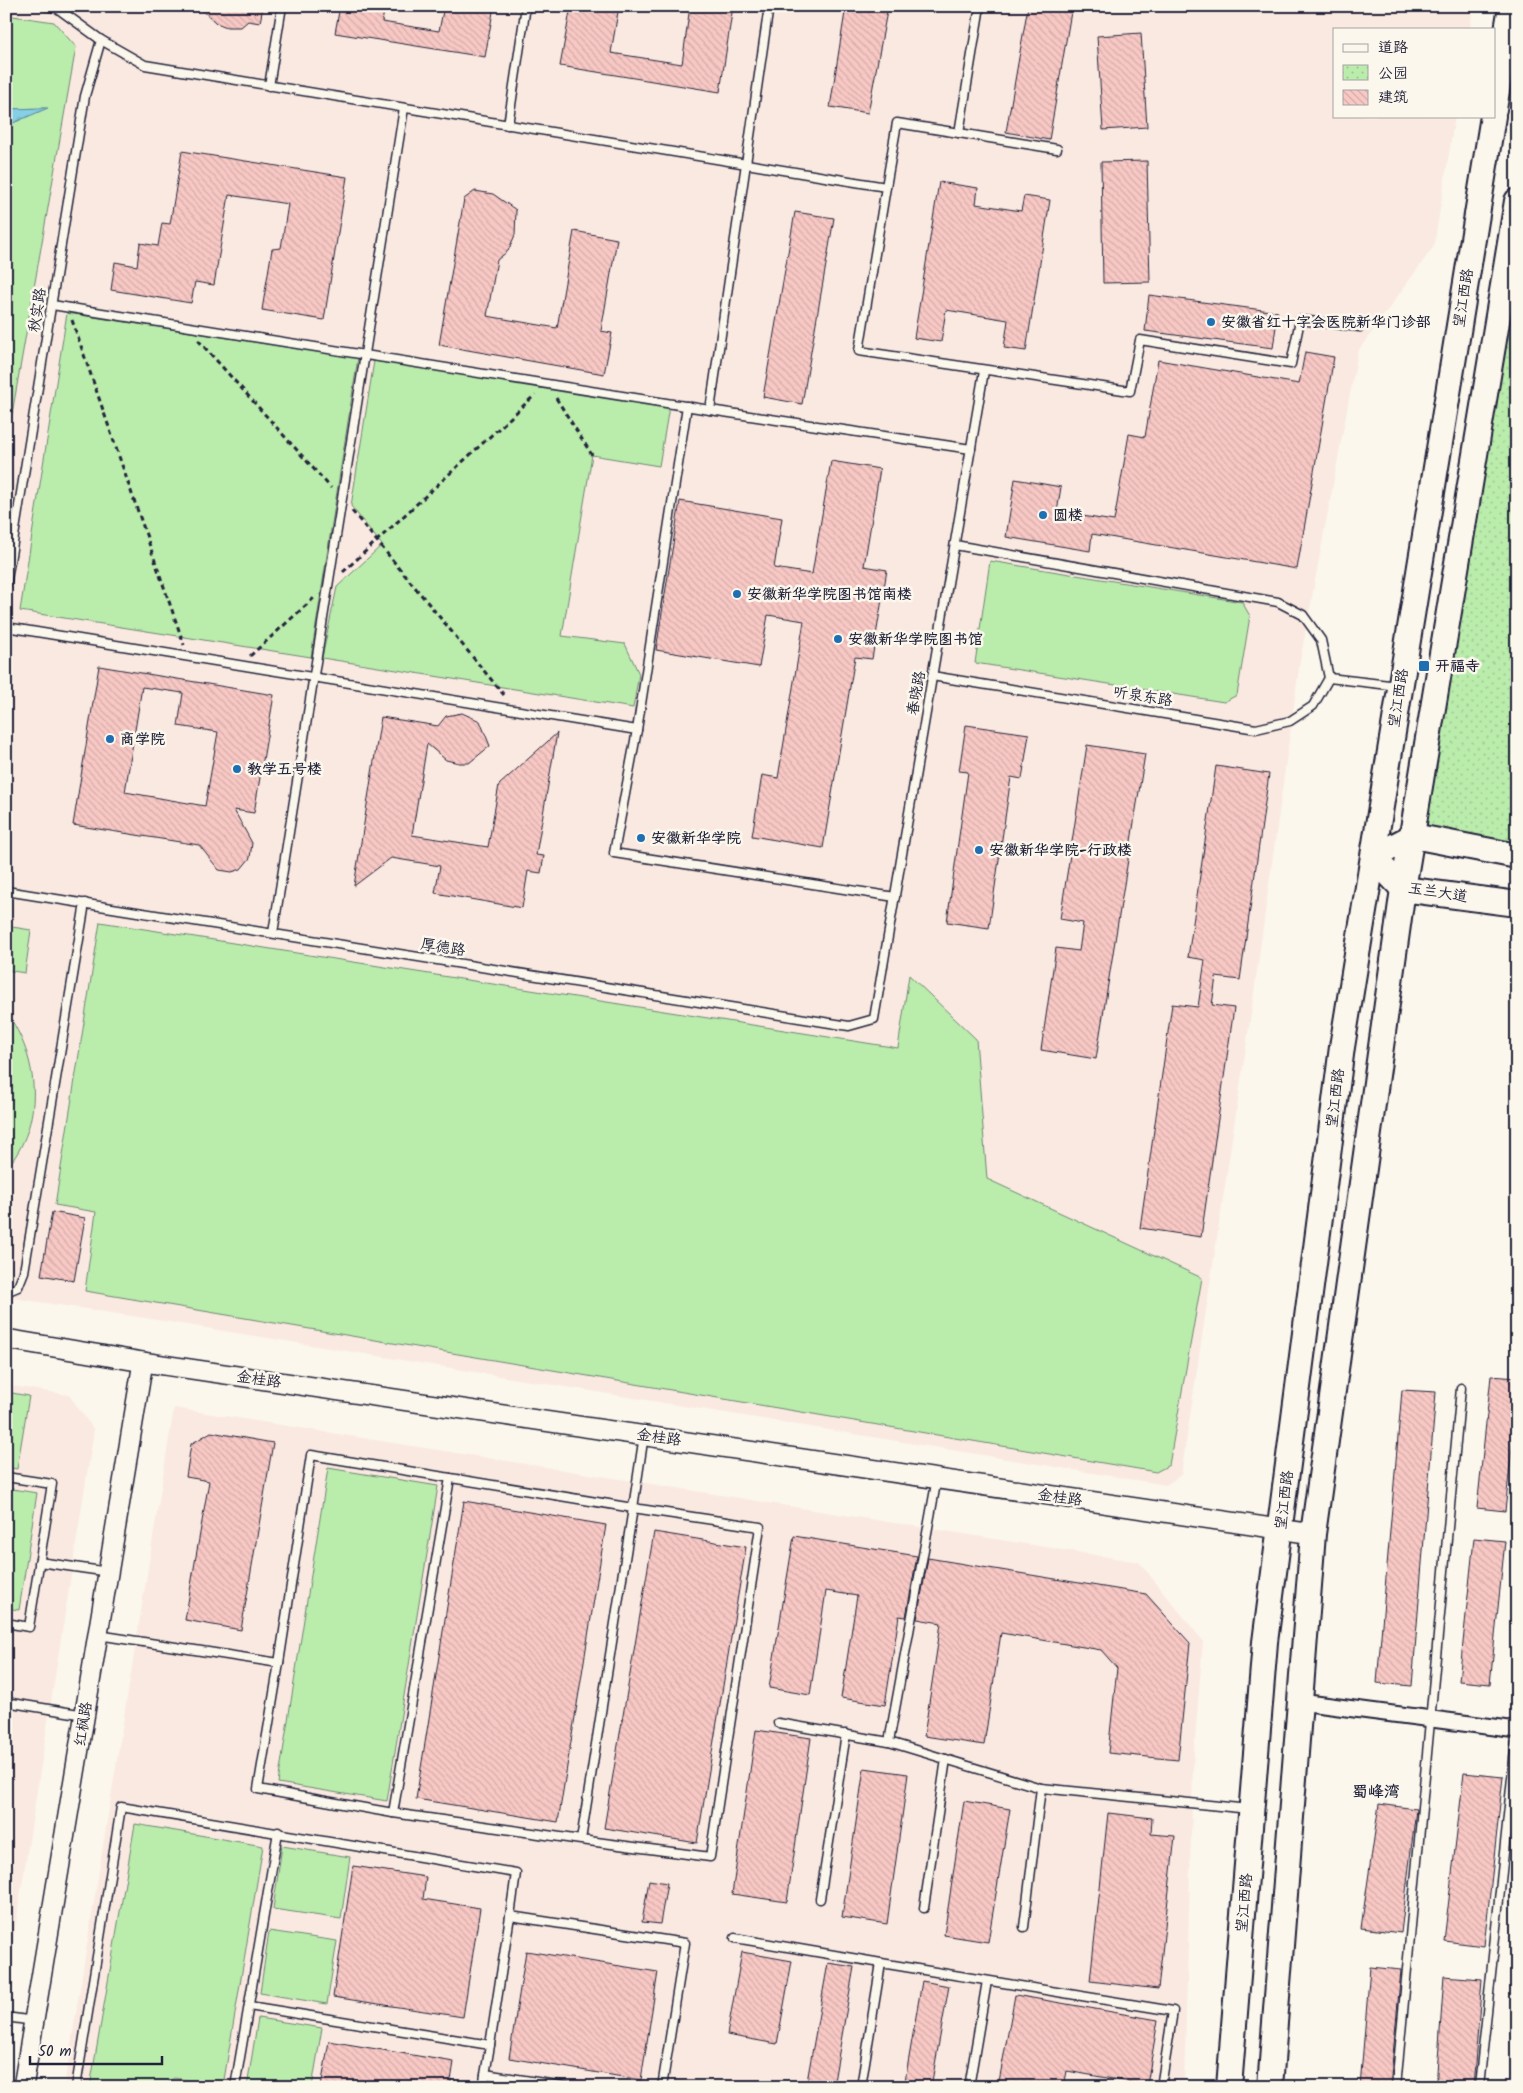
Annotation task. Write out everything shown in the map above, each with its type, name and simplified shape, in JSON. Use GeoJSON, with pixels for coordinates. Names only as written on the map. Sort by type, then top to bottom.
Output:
{"type":"FeatureCollection","features":[{"type":"Feature","properties":{"kind":"main road"},"geometry":{"type":"LineString","coordinates":[[1496,98],[1511,6]]}},
{"type":"Feature","properties":{"kind":"main road","name":"望江西路"},"geometry":{"type":"LineString","coordinates":[[1229,2087],[1265,1642],[1342,1047],[1493,118]]}},
{"type":"Feature","properties":{"kind":"main road"},"geometry":{"type":"LineString","coordinates":[[1270,2087],[1313,1534],[1403,889],[1517,201]]}},
{"type":"Feature","properties":{"kind":"main road"},"geometry":{"type":"LineString","coordinates":[[1372,857],[1413,836],[1517,856]]}},
{"type":"Feature","properties":{"kind":"main road","name":"玉兰大道"},"geometry":{"type":"LineString","coordinates":[[1372,857],[1403,889],[1517,904]]}},
{"type":"Feature","properties":{"kind":"street","name":"金桂路"},"geometry":{"type":"LineString","coordinates":[[6,1339],[143,1362],[1313,1534]]}},
{"type":"Feature","properties":{"kind":"street","name":"红枫路"},"geometry":{"type":"LineString","coordinates":[[23,2087],[143,1362]]}},
{"type":"Feature","properties":{"kind":"street"},"geometry":{"type":"LineString","coordinates":[[1300,1702],[1517,1731]]}},
{"type":"Feature","properties":{"kind":"lane"},"geometry":{"type":"LineString","coordinates":[[48,6],[57,8],[101,40],[145,65],[886,187]]}},
{"type":"Feature","properties":{"kind":"lane"},"geometry":{"type":"LineString","coordinates":[[269,86],[282,6]]}},
{"type":"Feature","properties":{"kind":"lane"},"geometry":{"type":"LineString","coordinates":[[508,125],[526,6]]}},
{"type":"Feature","properties":{"kind":"lane"},"geometry":{"type":"LineString","coordinates":[[710,410],[769,6]]}},
{"type":"Feature","properties":{"kind":"lane"},"geometry":{"type":"LineString","coordinates":[[959,132],[980,6]]}},
{"type":"Feature","properties":{"kind":"lane","name":"秋实路"},"geometry":{"type":"LineString","coordinates":[[6,586],[85,96],[101,40]]}},
{"type":"Feature","properties":{"kind":"lane"},"geometry":{"type":"LineString","coordinates":[[272,933],[404,108]]}},
{"type":"Feature","properties":{"kind":"lane"},"geometry":{"type":"LineString","coordinates":[[1058,149],[897,123],[859,351],[984,371],[1130,391],[1140,340],[1291,364],[1300,320],[1360,328]]}},
{"type":"Feature","properties":{"kind":"lane"},"geometry":{"type":"LineString","coordinates":[[52,304],[710,410],[971,449]]}},
{"type":"Feature","properties":{"kind":"lane","name":"春晓路"},"geometry":{"type":"LineString","coordinates":[[874,1019],[984,371]]}},
{"type":"Feature","properties":{"kind":"lane"},"geometry":{"type":"LineString","coordinates":[[687,406],[637,730],[614,853],[895,897]]}},
{"type":"Feature","properties":{"kind":"lane"},"geometry":{"type":"LineString","coordinates":[[955,545],[1278,602],[1303,615],[1321,640],[1329,678],[1400,687]]}},
{"type":"Feature","properties":{"kind":"lane"},"geometry":{"type":"LineString","coordinates":[[6,627],[314,675],[637,730]]}},
{"type":"Feature","properties":{"kind":"lane","name":"听泉东路"},"geometry":{"type":"LineString","coordinates":[[932,676],[1256,729],[1290,721],[1313,706],[1329,678]]}},
{"type":"Feature","properties":{"kind":"lane","name":"厚德路"},"geometry":{"type":"LineString","coordinates":[[6,890],[849,1026],[874,1019]]}},
{"type":"Feature","properties":{"kind":"lane"},"geometry":{"type":"LineString","coordinates":[[6,1292],[18,1287],[24,1272],[84,903]]}},
{"type":"Feature","properties":{"kind":"lane"},"geometry":{"type":"LineString","coordinates":[[1396,2087],[1461,1388]]}},
{"type":"Feature","properties":{"kind":"lane"},"geometry":{"type":"LineString","coordinates":[[581,1840],[644,1435]]}},
{"type":"Feature","properties":{"kind":"lane"},"geometry":{"type":"LineString","coordinates":[[312,1455],[450,1478],[760,1527],[710,1857],[393,1813],[258,1790],[280,1663],[312,1455]]}},
{"type":"Feature","properties":{"kind":"lane"},"geometry":{"type":"LineString","coordinates":[[6,1476],[52,1484],[29,1627],[6,1623]]}},
{"type":"Feature","properties":{"kind":"lane"},"geometry":{"type":"LineString","coordinates":[[393,1813],[450,1478]]}},
{"type":"Feature","properties":{"kind":"lane"},"geometry":{"type":"LineString","coordinates":[[889,1742],[937,1478]]}},
{"type":"Feature","properties":{"kind":"lane"},"geometry":{"type":"LineString","coordinates":[[39,1562],[109,1572]]}},
{"type":"Feature","properties":{"kind":"lane"},"geometry":{"type":"LineString","coordinates":[[98,1635],[280,1663]]}},
{"type":"Feature","properties":{"kind":"lane"},"geometry":{"type":"LineString","coordinates":[[6,1702],[85,1715]]}},
{"type":"Feature","properties":{"kind":"lane"},"geometry":{"type":"LineString","coordinates":[[778,1723],[889,1742],[1041,1788],[1252,1809]]}},
{"type":"Feature","properties":{"kind":"lane"},"geometry":{"type":"LineString","coordinates":[[1479,2087],[1517,1731]]}},
{"type":"Feature","properties":{"kind":"lane"},"geometry":{"type":"LineString","coordinates":[[820,1898],[846,1734]]}},
{"type":"Feature","properties":{"kind":"lane"},"geometry":{"type":"LineString","coordinates":[[924,1908],[946,1759]]}},
{"type":"Feature","properties":{"kind":"lane"},"geometry":{"type":"LineString","coordinates":[[1024,1927],[1041,1788]]}},
{"type":"Feature","properties":{"kind":"lane"},"geometry":{"type":"LineString","coordinates":[[76,2087],[120,1807],[516,1873],[483,2087]]}},
{"type":"Feature","properties":{"kind":"lane"},"geometry":{"type":"LineString","coordinates":[[235,2087],[278,1832]]}},
{"type":"Feature","properties":{"kind":"lane"},"geometry":{"type":"LineString","coordinates":[[510,1916],[685,1943],[662,2087]]}},
{"type":"Feature","properties":{"kind":"lane"},"geometry":{"type":"LineString","coordinates":[[735,1938],[1173,2011],[1161,2087]]}},
{"type":"Feature","properties":{"kind":"lane"},"geometry":{"type":"LineString","coordinates":[[861,2087],[881,1963]]}},
{"type":"Feature","properties":{"kind":"lane"},"geometry":{"type":"LineString","coordinates":[[969,2087],[987,1981]]}},
{"type":"Feature","properties":{"kind":"lane"},"geometry":{"type":"LineString","coordinates":[[249,2006],[490,2044]]}},
{"type":"Feature","properties":{"kind":"lane"},"geometry":{"type":"LineString","coordinates":[[6,2016],[34,2021]]}},
{"type":"Feature","properties":{"kind":"lane"},"geometry":{"type":"LineString","coordinates":[[485,2074],[570,2087]]}},
{"type":"Feature","properties":{"kind":"path"},"geometry":{"type":"LineString","coordinates":[[68,307],[188,655]]}},
{"type":"Feature","properties":{"kind":"path"},"geometry":{"type":"LineString","coordinates":[[185,326],[342,499],[515,709]]}},
{"type":"Feature","properties":{"kind":"path"},"geometry":{"type":"LineString","coordinates":[[241,664],[547,384],[592,455]]}},
{"type":"Feature","properties":{"kind":"shaded area","name":"安徽新华学院"},"geometry":{"type":"Polygon","coordinates":[[[6,6],[1473,6],[1470,28],[1333,28],[1333,118],[1455,118],[1434,246],[1358,351],[1300,661],[1251,1014],[1181,1475],[1166,1485],[145,1318],[6,1297],[6,6]]]}},
{"type":"Feature","properties":{"kind":"shaded area"},"geometry":{"type":"Polygon","coordinates":[[[6,1385],[69,1395],[94,1430],[6,1986],[6,1385]]]}},
{"type":"Feature","properties":{"kind":"shaded area"},"geometry":{"type":"Polygon","coordinates":[[[174,1408],[1139,1562],[1203,1641],[1193,1764],[1184,2087],[64,2087],[174,1408]]]}},
{"type":"Feature","properties":{"kind":"green space"},"geometry":{"type":"Polygon","coordinates":[[[6,15],[54,22],[76,47],[12,414],[6,414],[6,126],[46,108],[6,109],[6,15]]]}},
{"type":"Feature","properties":{"kind":"green space"},"geometry":{"type":"Polygon","coordinates":[[[1517,201],[1517,856],[1413,836],[1517,201]]]}},
{"type":"Feature","properties":{"kind":"green space"},"geometry":{"type":"Polygon","coordinates":[[[67,313],[358,358],[311,657],[20,611],[67,313]]]}},
{"type":"Feature","properties":{"kind":"green space"},"geometry":{"type":"Polygon","coordinates":[[[374,361],[669,407],[659,466],[592,455],[562,636],[625,644],[639,674],[633,708],[322,658],[337,587],[382,545],[351,506],[374,361]]]}},
{"type":"Feature","properties":{"kind":"green space"},"geometry":{"type":"Polygon","coordinates":[[[990,561],[1242,602],[1250,616],[1237,695],[1224,702],[975,663],[990,561]]]}},
{"type":"Feature","properties":{"kind":"green space"},"geometry":{"type":"Polygon","coordinates":[[[100,922],[898,1048],[909,975],[976,1039],[987,1179],[1202,1278],[1169,1465],[1156,1472],[85,1291],[96,1212],[55,1205],[100,922]]]}},
{"type":"Feature","properties":{"kind":"green space"},"geometry":{"type":"Polygon","coordinates":[[[6,926],[31,930],[25,973],[6,970],[6,926]]]}},
{"type":"Feature","properties":{"kind":"green space"},"geometry":{"type":"Polygon","coordinates":[[[6,1012],[26,1050],[31,1070],[33,1091],[32,1112],[27,1132],[19,1151],[6,1169],[6,1012]]]}},
{"type":"Feature","properties":{"kind":"green space"},"geometry":{"type":"Polygon","coordinates":[[[6,1392],[29,1396],[17,1469],[6,1467],[6,1392]]]}},
{"type":"Feature","properties":{"kind":"green space"},"geometry":{"type":"Polygon","coordinates":[[[328,1468],[438,1486],[387,1801],[278,1783],[328,1468]]]}},
{"type":"Feature","properties":{"kind":"green space"},"geometry":{"type":"Polygon","coordinates":[[[6,1488],[37,1493],[19,1610],[6,1608],[6,1488]]]}},
{"type":"Feature","properties":{"kind":"green space"},"geometry":{"type":"Polygon","coordinates":[[[135,1824],[263,1846],[223,2086],[174,2078],[162,2087],[90,2087],[135,1824]]]}},
{"type":"Feature","properties":{"kind":"green space"},"geometry":{"type":"Polygon","coordinates":[[[282,1846],[350,1857],[341,1919],[273,1909],[282,1846]]]}},
{"type":"Feature","properties":{"kind":"green space"},"geometry":{"type":"Polygon","coordinates":[[[269,1931],[337,1941],[327,2004],[260,1993],[269,1931]]]}},
{"type":"Feature","properties":{"kind":"green space"},"geometry":{"type":"Polygon","coordinates":[[[258,2018],[322,2028],[312,2087],[247,2087],[258,2018]]]}},
{"type":"Feature","properties":{"kind":"water"},"geometry":{"type":"Polygon","coordinates":[[[48,108],[6,126],[6,109],[48,108]]]}},
{"type":"Feature","properties":{"kind":"building"},"geometry":{"type":"Polygon","coordinates":[[[198,6],[263,6],[260,23],[248,21],[241,27],[227,27],[216,23],[198,6]]]}},
{"type":"Feature","properties":{"kind":"building"},"geometry":{"type":"Polygon","coordinates":[[[340,6],[385,6],[382,22],[439,31],[444,6],[494,6],[485,57],[335,33],[340,6]]]}},
{"type":"Feature","properties":{"kind":"building"},"geometry":{"type":"Polygon","coordinates":[[[571,6],[619,6],[611,53],[682,64],[690,6],[733,6],[720,92],[560,66],[571,6]]]}},
{"type":"Feature","properties":{"kind":"building"},"geometry":{"type":"Polygon","coordinates":[[[846,6],[888,6],[868,113],[830,107],[846,6]]]}},
{"type":"Feature","properties":{"kind":"building"},"geometry":{"type":"Polygon","coordinates":[[[1028,6],[1072,6],[1049,140],[1006,132],[1028,6]]]}},
{"type":"Feature","properties":{"kind":"building"},"geometry":{"type":"Polygon","coordinates":[[[1141,33],[1147,127],[1103,130],[1097,36],[1141,33]]]}},
{"type":"Feature","properties":{"kind":"building"},"geometry":{"type":"Polygon","coordinates":[[[182,151],[347,177],[324,320],[262,310],[272,249],[281,248],[288,204],[229,195],[214,285],[195,282],[191,303],[111,290],[115,262],[137,266],[140,243],[158,246],[162,223],[170,224],[182,151]]]}},
{"type":"Feature","properties":{"kind":"building"},"geometry":{"type":"Polygon","coordinates":[[[1147,161],[1150,282],[1103,283],[1101,162],[1147,161]]]}},
{"type":"Feature","properties":{"kind":"building"},"geometry":{"type":"Polygon","coordinates":[[[939,182],[978,188],[976,204],[1021,211],[1024,196],[1050,200],[1026,351],[1004,348],[1008,320],[946,310],[941,342],[914,338],[939,182]]]}},
{"type":"Feature","properties":{"kind":"building"},"geometry":{"type":"Polygon","coordinates":[[[475,191],[493,194],[516,210],[515,235],[508,251],[497,260],[487,316],[557,328],[574,231],[617,239],[601,331],[612,333],[604,374],[439,345],[464,199],[475,191]]]}},
{"type":"Feature","properties":{"kind":"building"},"geometry":{"type":"Polygon","coordinates":[[[795,212],[834,218],[802,404],[763,397],[795,212]]]}},
{"type":"Feature","properties":{"kind":"building","name":"安徽省红十字会医院新华门诊部"},"geometry":{"type":"Polygon","coordinates":[[[1149,295],[1278,312],[1273,348],[1145,331],[1149,295]]]}},
{"type":"Feature","properties":{"kind":"building"},"geometry":{"type":"Polygon","coordinates":[[[1305,352],[1334,357],[1297,569],[1092,534],[1090,551],[1006,537],[1015,479],[1061,487],[1057,512],[1114,521],[1129,434],[1145,437],[1158,360],[1299,384],[1305,352]]]}},
{"type":"Feature","properties":{"kind":"building"},"geometry":{"type":"Polygon","coordinates":[[[831,461],[880,469],[864,566],[887,570],[872,659],[855,657],[823,848],[752,836],[762,775],[778,778],[804,621],[768,615],[759,667],[656,650],[680,501],[782,518],[774,568],[812,574],[831,461]]]}},
{"type":"Feature","properties":{"kind":"building"},"geometry":{"type":"Polygon","coordinates":[[[99,666],[274,695],[254,813],[234,810],[252,843],[250,858],[241,869],[232,872],[219,870],[199,845],[73,825],[99,666]],[[142,687],[125,792],[205,806],[218,732],[178,726],[183,693],[142,687]]]}},
{"type":"Feature","properties":{"kind":"building"},"geometry":{"type":"Polygon","coordinates":[[[462,713],[480,721],[490,746],[469,763],[459,763],[446,760],[427,744],[412,835],[488,847],[499,785],[557,733],[536,855],[544,856],[541,873],[528,871],[522,908],[435,893],[440,866],[391,858],[354,886],[381,717],[438,726],[446,716],[462,713]]]}},
{"type":"Feature","properties":{"kind":"building","name":"安徽新华学院-行政楼"},"geometry":{"type":"Polygon","coordinates":[[[966,725],[1029,734],[1022,779],[1011,777],[989,928],[947,922],[968,772],[959,771],[966,725]]]}},
{"type":"Feature","properties":{"kind":"building"},"geometry":{"type":"Polygon","coordinates":[[[1087,745],[1145,754],[1096,1059],[1041,1050],[1056,948],[1079,951],[1083,923],[1060,919],[1087,745]]]}},
{"type":"Feature","properties":{"kind":"building"},"geometry":{"type":"Polygon","coordinates":[[[1216,766],[1269,774],[1240,980],[1216,977],[1212,1005],[1234,1008],[1201,1237],[1140,1228],[1172,1004],[1198,1007],[1205,960],[1188,957],[1216,766]]]}},
{"type":"Feature","properties":{"kind":"building"},"geometry":{"type":"Polygon","coordinates":[[[52,1212],[85,1218],[74,1281],[41,1275],[52,1212]]]}},
{"type":"Feature","properties":{"kind":"building"},"geometry":{"type":"Polygon","coordinates":[[[1491,1376],[1517,1378],[1517,1403],[1505,1511],[1477,1508],[1491,1376]]]}},
{"type":"Feature","properties":{"kind":"building"},"geometry":{"type":"Polygon","coordinates":[[[1402,1390],[1436,1392],[1412,1686],[1377,1683],[1402,1390]]]}},
{"type":"Feature","properties":{"kind":"building"},"geometry":{"type":"Polygon","coordinates":[[[211,1432],[273,1443],[241,1630],[185,1620],[209,1481],[186,1477],[191,1444],[211,1432]]]}},
{"type":"Feature","properties":{"kind":"building"},"geometry":{"type":"Polygon","coordinates":[[[464,1501],[606,1525],[558,1822],[416,1799],[464,1501]]]}},
{"type":"Feature","properties":{"kind":"building"},"geometry":{"type":"Polygon","coordinates":[[[654,1532],[746,1547],[697,1843],[604,1828],[654,1532]]]}},
{"type":"Feature","properties":{"kind":"building"},"geometry":{"type":"Polygon","coordinates":[[[794,1536],[917,1556],[906,1617],[899,1616],[885,1705],[841,1698],[857,1596],[826,1591],[810,1695],[769,1688],[794,1536]]]}},
{"type":"Feature","properties":{"kind":"building"},"geometry":{"type":"Polygon","coordinates":[[[1474,1538],[1505,1541],[1490,1684],[1459,1681],[1474,1538]]]}},
{"type":"Feature","properties":{"kind":"building"},"geometry":{"type":"Polygon","coordinates":[[[928,1558],[1146,1594],[1190,1643],[1178,1760],[1108,1753],[1117,1668],[1101,1650],[1001,1633],[984,1745],[924,1736],[941,1623],[917,1619],[928,1558]]]}},
{"type":"Feature","properties":{"kind":"building"},"geometry":{"type":"Polygon","coordinates":[[[756,1730],[811,1738],[787,1902],[732,1894],[756,1730]]]}},
{"type":"Feature","properties":{"kind":"building"},"geometry":{"type":"Polygon","coordinates":[[[864,1768],[908,1774],[887,1924],[842,1917],[864,1768]]]}},
{"type":"Feature","properties":{"kind":"building"},"geometry":{"type":"Polygon","coordinates":[[[1464,1773],[1503,1777],[1484,1946],[1444,1941],[1464,1773]]]}},
{"type":"Feature","properties":{"kind":"building"},"geometry":{"type":"Polygon","coordinates":[[[964,1801],[1010,1809],[988,1942],[944,1935],[964,1801]]]}},
{"type":"Feature","properties":{"kind":"building"},"geometry":{"type":"Polygon","coordinates":[[[1379,1804],[1416,1809],[1401,1933],[1361,1928],[1379,1804]]]}},
{"type":"Feature","properties":{"kind":"building"},"geometry":{"type":"Polygon","coordinates":[[[1108,1813],[1152,1818],[1151,1834],[1175,1836],[1158,1989],[1090,1981],[1108,1813]]]}},
{"type":"Feature","properties":{"kind":"building"},"geometry":{"type":"Polygon","coordinates":[[[353,1866],[426,1877],[423,1899],[480,1908],[463,2017],[333,1997],[353,1866]]]}},
{"type":"Feature","properties":{"kind":"building"},"geometry":{"type":"Polygon","coordinates":[[[649,1880],[667,1883],[660,1924],[642,1922],[649,1880]]]}},
{"type":"Feature","properties":{"kind":"building"},"geometry":{"type":"Polygon","coordinates":[[[526,1951],[658,1972],[641,2080],[509,2058],[526,1951]]]}},
{"type":"Feature","properties":{"kind":"building"},"geometry":{"type":"Polygon","coordinates":[[[742,1952],[792,1961],[777,2044],[727,2035],[742,1952]]]}},
{"type":"Feature","properties":{"kind":"building"},"geometry":{"type":"Polygon","coordinates":[[[828,1963],[854,1967],[833,2087],[806,2087],[828,1963]]]}},
{"type":"Feature","properties":{"kind":"building"},"geometry":{"type":"Polygon","coordinates":[[[1370,1967],[1401,1970],[1390,2087],[1360,2087],[1370,1967]]]}},
{"type":"Feature","properties":{"kind":"building"},"geometry":{"type":"Polygon","coordinates":[[[1444,1976],[1482,1979],[1473,2087],[1436,2087],[1444,1976]]]}},
{"type":"Feature","properties":{"kind":"building"},"geometry":{"type":"Polygon","coordinates":[[[922,1981],[949,1986],[931,2087],[904,2087],[922,1981]]]}},
{"type":"Feature","properties":{"kind":"building"},"geometry":{"type":"Polygon","coordinates":[[[1015,1995],[1158,2020],[1147,2085],[1067,2071],[1064,2087],[998,2087],[1015,1995]]]}},
{"type":"Feature","properties":{"kind":"building"},"geometry":{"type":"Polygon","coordinates":[[[329,2041],[454,2062],[450,2087],[321,2087],[329,2041]]]}},
{"type":"Feature","properties":{"kind":"place","name":"安徽省红十字会医院新华门诊部"},"geometry":{"type":"Point","coordinates":[1211,322]}},
{"type":"Feature","properties":{"kind":"place","name":"圆楼"},"geometry":{"type":"Point","coordinates":[1043,515]}},
{"type":"Feature","properties":{"kind":"place","name":"安徽新华学院图书馆南楼"},"geometry":{"type":"Point","coordinates":[737,594]}},
{"type":"Feature","properties":{"kind":"place","name":"安徽新华学院图书馆"},"geometry":{"type":"Point","coordinates":[838,639]}},
{"type":"Feature","properties":{"kind":"place","name":"开福寺"},"geometry":{"type":"Point","coordinates":[1424,666]}},
{"type":"Feature","properties":{"kind":"place","name":"商学院"},"geometry":{"type":"Point","coordinates":[110,739]}},
{"type":"Feature","properties":{"kind":"place","name":"教学五号楼"},"geometry":{"type":"Point","coordinates":[237,769]}},
{"type":"Feature","properties":{"kind":"place","name":"安徽新华学院"},"geometry":{"type":"Point","coordinates":[641,838]}},
{"type":"Feature","properties":{"kind":"place","name":"安徽新华学院-行政楼"},"geometry":{"type":"Point","coordinates":[979,850]}},
{"type":"Feature","properties":{"kind":"district","name":"蜀峰湾"},"geometry":{"type":"Point","coordinates":[1376,1791]}}]}
